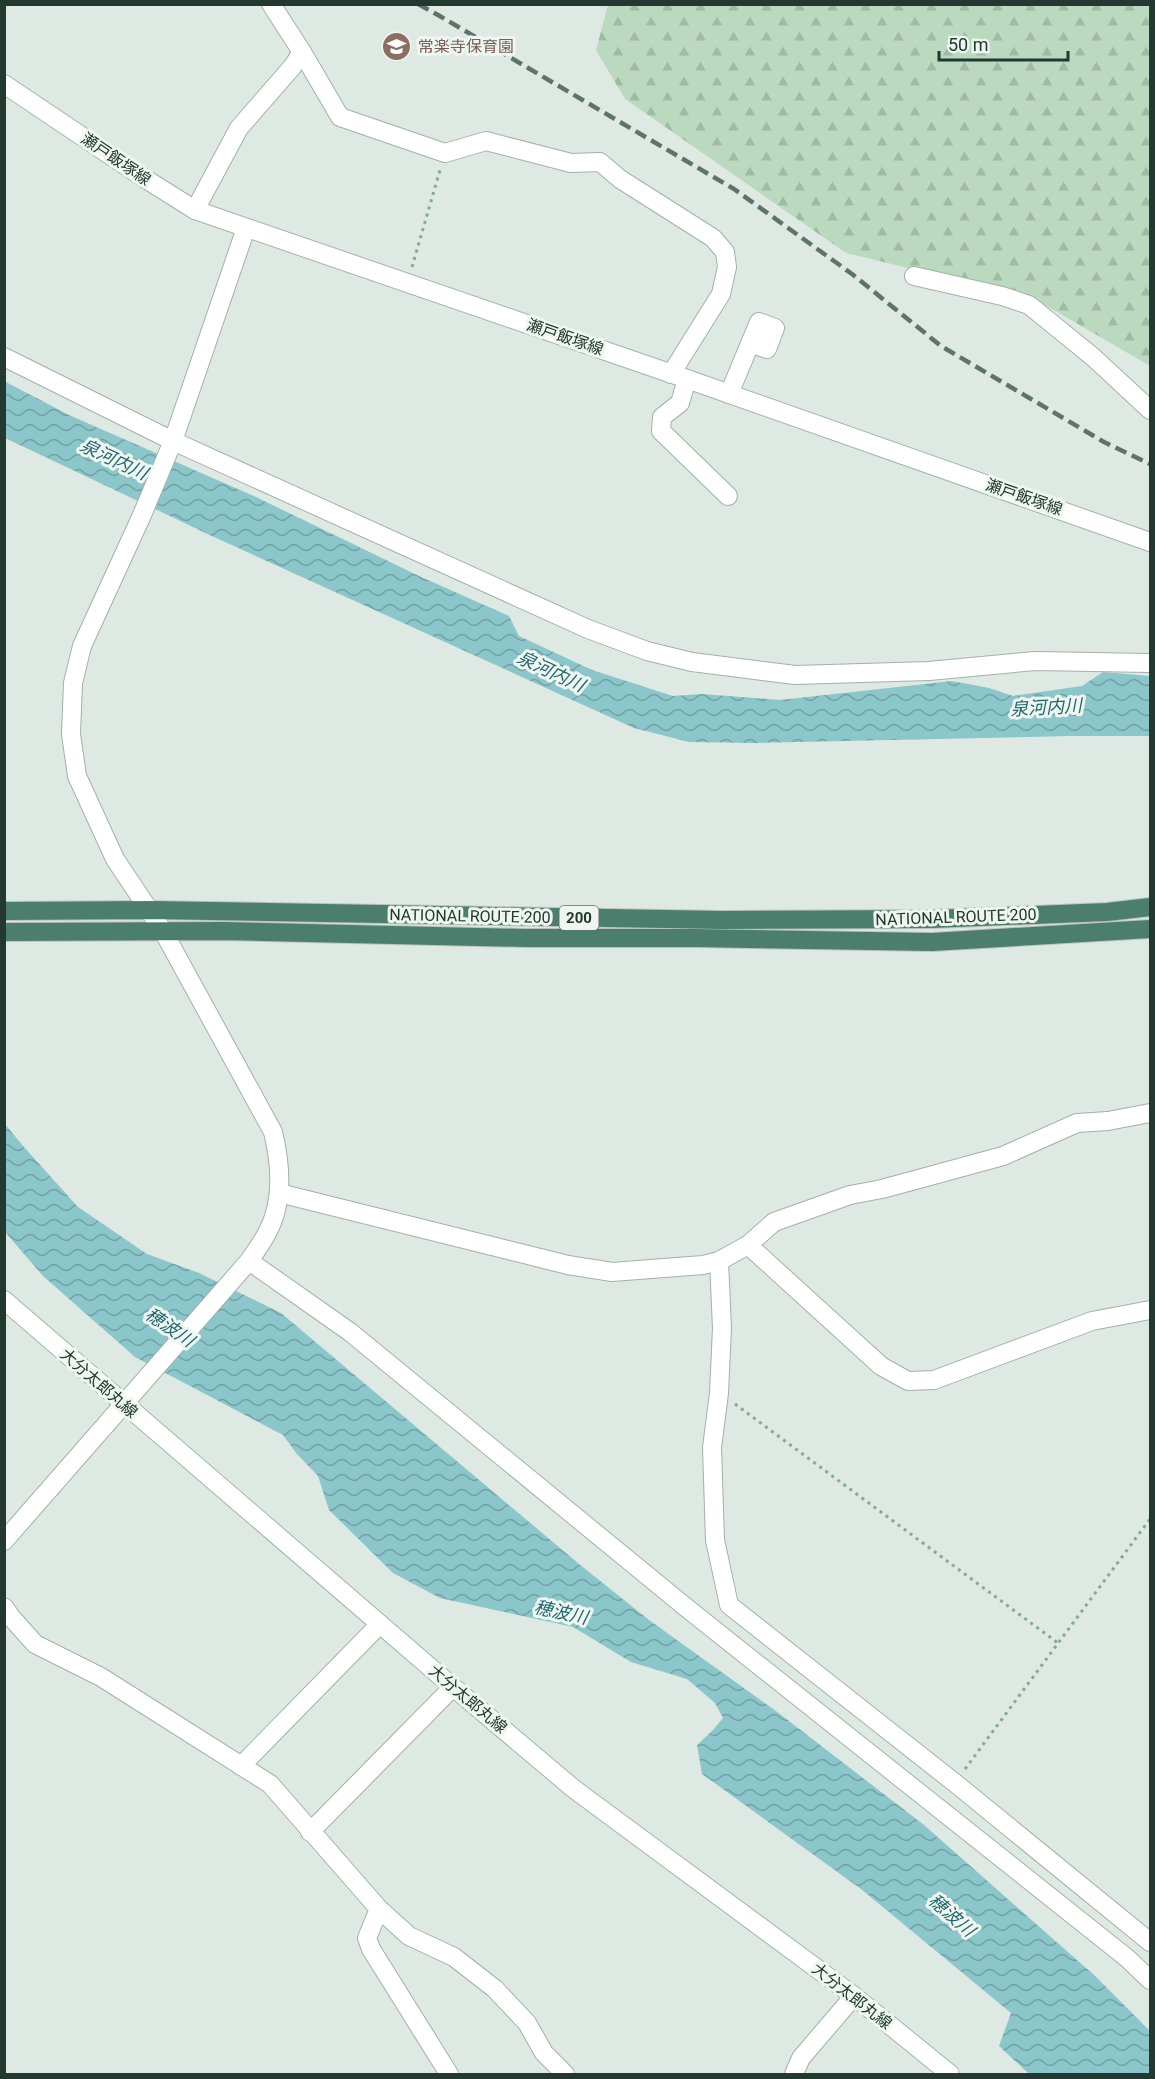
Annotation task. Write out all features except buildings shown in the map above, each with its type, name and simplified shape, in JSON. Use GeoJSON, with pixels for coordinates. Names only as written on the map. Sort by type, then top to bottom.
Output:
{"type":"FeatureCollection","features":[{"type":"Feature","properties":{"kind":"highway","name":"NATIONAL ROUTE 200"},"geometry":{"type":"LineString","coordinates":[[6,911],[150,910],[722,920],[932,919],[1107,912],[1150,907]]}},
{"type":"Feature","properties":{"kind":"highway","name":"NATIONAL ROUTE 200"},"geometry":{"type":"LineString","coordinates":[[6,932],[163,931],[525,938],[932,942],[1150,929]]}},
{"type":"Feature","properties":{"kind":"street"},"geometry":{"type":"LineString","coordinates":[[271,4],[340,117],[445,153],[486,141],[571,163],[600,162],[620,179],[713,238],[725,252],[727,267],[721,294],[679,376],[680,404],[662,417],[662,431],[728,496]]}},
{"type":"Feature","properties":{"kind":"street"},"geometry":{"type":"LineString","coordinates":[[195,210],[239,128],[293,66],[302,52]]}},
{"type":"Feature","properties":{"kind":"street","name":"瀬戸飯塚線"},"geometry":{"type":"LineString","coordinates":[[4,84],[195,210],[679,376],[1150,542]]}},
{"type":"Feature","properties":{"kind":"street"},"geometry":{"type":"LineString","coordinates":[[4,1541],[249,1261],[268,1232],[279,1193],[279,1156],[273,1132],[163,931],[115,859],[77,776],[71,734],[73,683],[82,646],[174,441],[246,228]]}},
{"type":"Feature","properties":{"kind":"street"},"geometry":{"type":"LineString","coordinates":[[914,276],[1002,296],[1029,305],[1094,357],[1150,410]]}},
{"type":"Feature","properties":{"kind":"street"},"geometry":{"type":"LineString","coordinates":[[729,394],[750,344]]}},
{"type":"Feature","properties":{"kind":"street"},"geometry":{"type":"LineString","coordinates":[[4,357],[174,441],[588,629],[647,651],[692,662],[795,675],[929,671],[1035,661],[1150,663]]}},
{"type":"Feature","properties":{"kind":"street"},"geometry":{"type":"LineString","coordinates":[[279,1193],[568,1265],[612,1272],[703,1265],[719,1261],[748,1245],[774,1222],[850,1196],[1003,1156],[1077,1123],[1107,1121],[1150,1113]]}},
{"type":"Feature","properties":{"kind":"street"},"geometry":{"type":"LineString","coordinates":[[748,1245],[881,1366],[908,1381],[934,1380],[1092,1321],[1150,1310]]}},
{"type":"Feature","properties":{"kind":"street"},"geometry":{"type":"LineString","coordinates":[[249,1261],[350,1332],[688,1609],[1127,1958],[1150,1980]]}},
{"type":"Feature","properties":{"kind":"street"},"geometry":{"type":"LineString","coordinates":[[719,1261],[722,1328],[719,1393],[712,1448],[715,1540],[729,1605],[955,1783],[1150,1942]]}},
{"type":"Feature","properties":{"kind":"street","name":"大分太郎丸線"},"geometry":{"type":"LineString","coordinates":[[4,1300],[129,1400],[380,1624],[574,1789],[854,1996],[950,2074]]}},
{"type":"Feature","properties":{"kind":"street"},"geometry":{"type":"LineString","coordinates":[[4,1607],[35,1644],[100,1677],[270,1784],[379,1909],[409,1936],[454,1958],[495,1989],[527,2023],[544,2053],[565,2074]]}},
{"type":"Feature","properties":{"kind":"street"},"geometry":{"type":"LineString","coordinates":[[241,1766],[380,1624]]}},
{"type":"Feature","properties":{"kind":"street"},"geometry":{"type":"LineString","coordinates":[[310,1832],[453,1687]]}},
{"type":"Feature","properties":{"kind":"street"},"geometry":{"type":"LineString","coordinates":[[379,1909],[366,1938],[449,2074]]}},
{"type":"Feature","properties":{"kind":"street"},"geometry":{"type":"LineString","coordinates":[[794,2074],[801,2058],[854,1996]]}},
{"type":"Feature","properties":{"kind":"path"},"geometry":{"type":"LineString","coordinates":[[408,284],[445,153]]}},
{"type":"Feature","properties":{"kind":"path"},"geometry":{"type":"LineString","coordinates":[[719,1393],[1058,1643]]}},
{"type":"Feature","properties":{"kind":"path"},"geometry":{"type":"LineString","coordinates":[[955,1783],[1150,1519]]}},
{"type":"Feature","properties":{"kind":"green space"},"geometry":{"type":"Polygon","coordinates":[[[608,5],[1150,5],[1150,366],[1033,298],[846,253],[625,99],[596,50],[608,5]]]}},
{"type":"Feature","properties":{"kind":"water","name":"泉河内川"},"geometry":{"type":"Polygon","coordinates":[[[4,381],[69,415],[256,497],[419,576],[509,616],[519,636],[592,670],[673,696],[702,694],[780,700],[952,681],[989,688],[1013,696],[1082,686],[1103,672],[1150,676],[1150,736],[756,743],[689,742],[634,728],[214,537],[5,438],[4,381]]]}},
{"type":"Feature","properties":{"kind":"water","name":"穂波川"},"geometry":{"type":"Polygon","coordinates":[[[4,1123],[78,1207],[147,1254],[199,1273],[281,1313],[579,1564],[649,1620],[776,1711],[924,1825],[1094,1975],[1150,2031],[1150,2074],[1029,2074],[999,2046],[1011,2013],[861,1889],[702,1774],[697,1745],[723,1718],[715,1703],[687,1679],[631,1662],[573,1627],[440,1598],[393,1573],[329,1510],[318,1476],[283,1435],[135,1357],[43,1276],[5,1232],[4,1123]]]}},
{"type":"Feature","properties":{"kind":"railway"},"geometry":{"type":"LineString","coordinates":[[418,4],[734,189],[852,274],[941,346],[1104,442],[1150,464]]}},
{"type":"Feature","properties":{"kind":"place","name":"常楽寺保育園"},"geometry":{"type":"Point","coordinates":[397,46]}}]}
